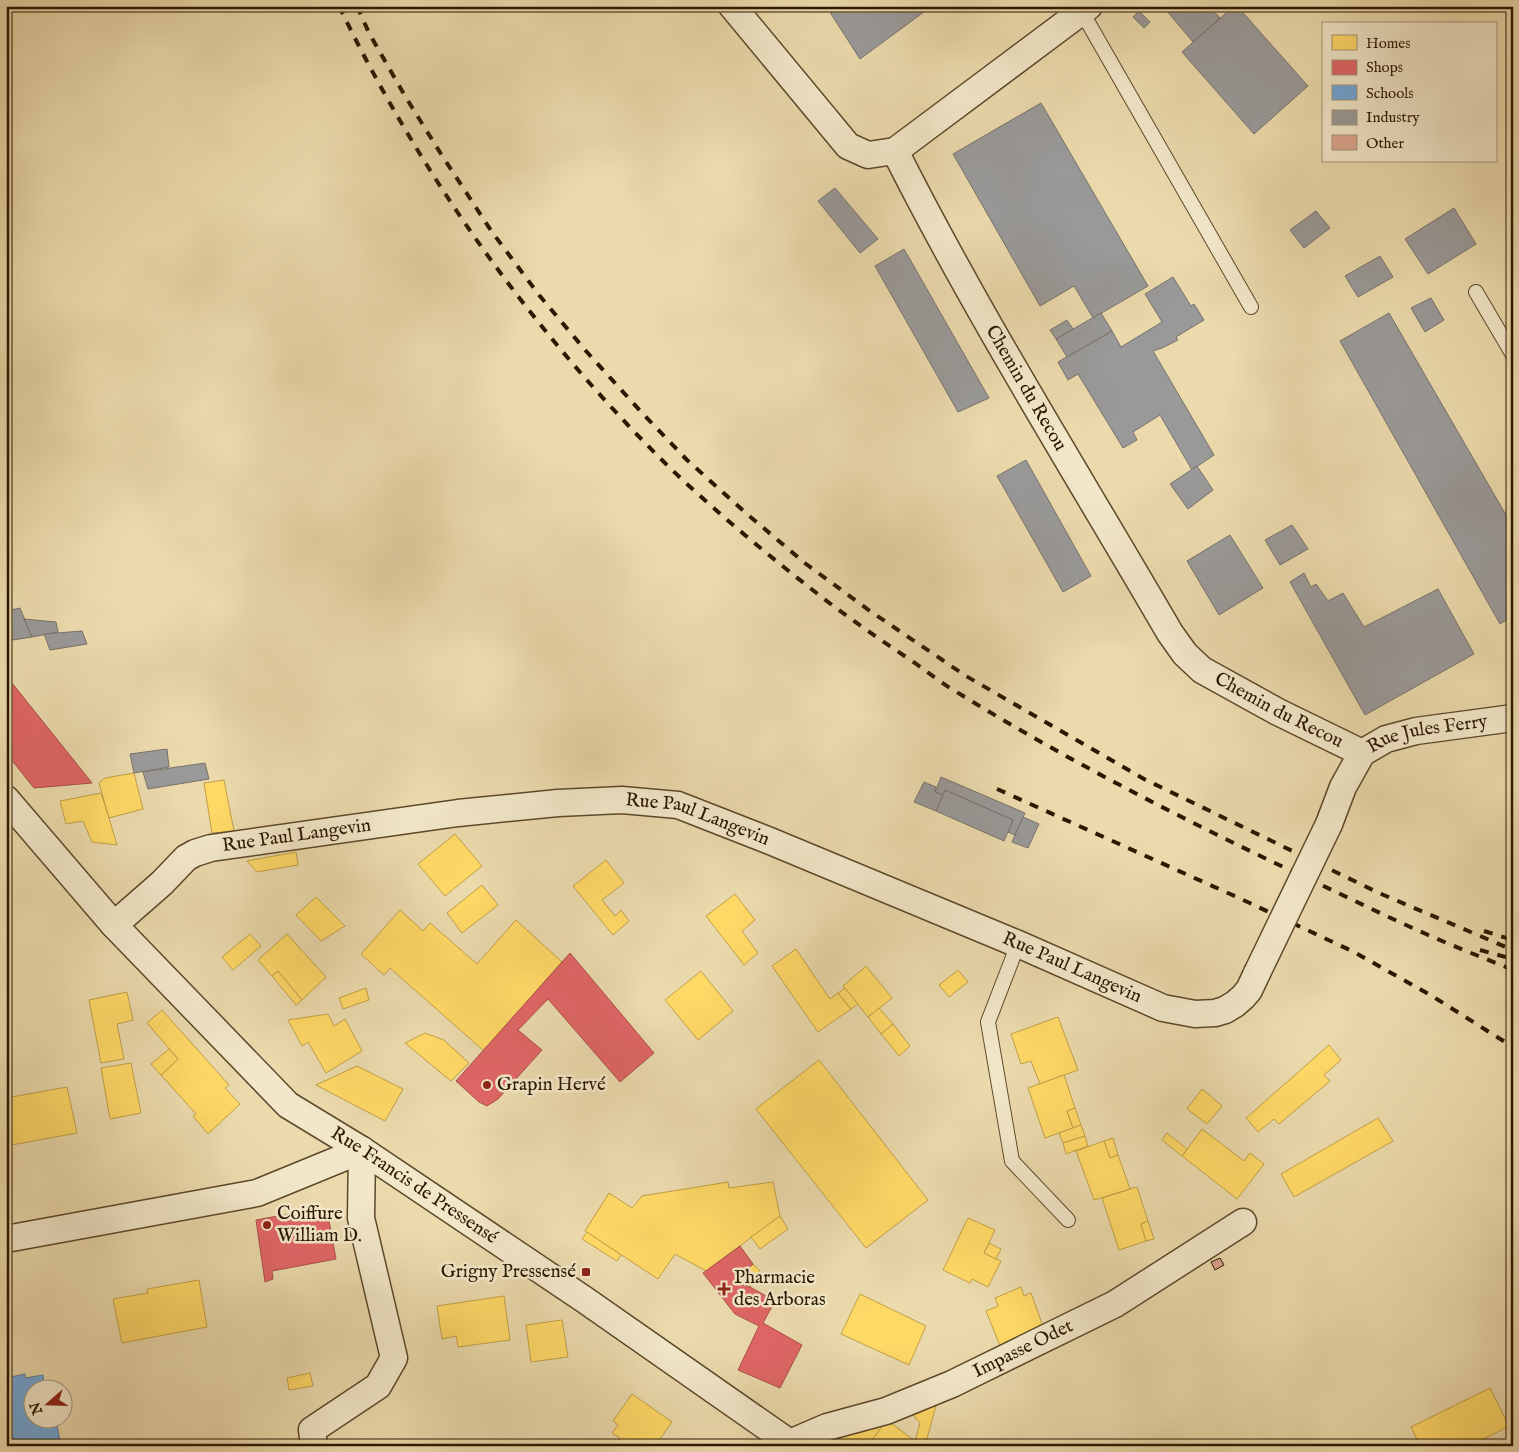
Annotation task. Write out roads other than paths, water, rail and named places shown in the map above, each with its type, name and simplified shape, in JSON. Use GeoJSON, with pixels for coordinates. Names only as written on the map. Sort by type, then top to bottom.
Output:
{"type":"FeatureCollection","features":[{"type":"Feature","properties":{"kind":"street"},"geometry":{"type":"LineString","coordinates":[[732,6],[848,146],[868,155],[895,151],[1085,9]]}},
{"type":"Feature","properties":{"kind":"street","name":"Chemin du Recou"},"geometry":{"type":"LineString","coordinates":[[895,151],[994,336],[1170,633],[1185,654],[1202,670],[1220,681],[1316,731],[1362,752]]}},
{"type":"Feature","properties":{"kind":"street","name":"Rue Jules Ferry"},"geometry":{"type":"LineString","coordinates":[[1257,973],[1329,824],[1343,787],[1362,752],[1386,739],[1416,731],[1513,718]]}},
{"type":"Feature","properties":{"kind":"street","name":"Rue Francis de Pressensé"},"geometry":{"type":"LineString","coordinates":[[6,799],[114,925],[288,1105],[362,1150],[585,1300],[792,1444]]}},
{"type":"Feature","properties":{"kind":"street","name":"Rue Paul Langevin"},"geometry":{"type":"LineString","coordinates":[[114,925],[162,883],[186,858],[210,848],[458,813],[558,803],[622,800],[678,806],[770,841],[1018,944],[1163,1008],[1182,1013],[1203,1014],[1225,1010],[1243,998],[1257,973]]}},
{"type":"Feature","properties":{"kind":"street"},"geometry":{"type":"LineString","coordinates":[[6,1239],[257,1193],[362,1150],[361,1218],[394,1358],[378,1386],[312,1430],[314,1446]]}},
{"type":"Feature","properties":{"kind":"street","name":"Impasse Odet"},"geometry":{"type":"LineString","coordinates":[[792,1444],[827,1427],[886,1411],[952,1384],[1115,1304],[1243,1222]]}},
{"type":"Feature","properties":{"kind":"lane"},"geometry":{"type":"LineString","coordinates":[[1085,9],[1251,307]]}},
{"type":"Feature","properties":{"kind":"lane"},"geometry":{"type":"LineString","coordinates":[[1476,292],[1513,355]]}},
{"type":"Feature","properties":{"kind":"lane"},"geometry":{"type":"LineString","coordinates":[[1018,944],[988,1022],[1012,1162],[1068,1220]]}},
{"type":"Feature","properties":{"kind":"railway"},"geometry":{"type":"LineString","coordinates":[[339,6],[371,70],[444,192],[527,308],[620,417],[670,468],[762,549],[842,613],[943,683],[1037,740],[1156,804],[1277,864],[1407,926],[1513,970]]}},
{"type":"Feature","properties":{"kind":"railway"},"geometry":{"type":"LineString","coordinates":[[357,6],[369,33],[441,154],[492,232],[539,295],[586,351],[687,460],[806,564],[870,611],[966,676],[1144,779],[1379,893],[1513,950]]}},
{"type":"Feature","properties":{"kind":"railway"},"geometry":{"type":"LineString","coordinates":[[997,789],[1354,952],[1432,996],[1513,1047]]}},
{"type":"Feature","properties":{"kind":"railway"},"geometry":{"type":"LineString","coordinates":[[1484,931],[1513,940]]}},
{"type":"Feature","properties":{"kind":"railway"},"geometry":{"type":"LineString","coordinates":[[1480,950],[1513,959]]}},
{"type":"Feature","properties":{"kind":"place","name":"Grapin Hervé"},"geometry":{"type":"Point","coordinates":[487,1085]}},
{"type":"Feature","properties":{"kind":"place","name":"Coiffure William D."},"geometry":{"type":"Point","coordinates":[267,1225]}},
{"type":"Feature","properties":{"kind":"place","name":"Grigny Pressensé"},"geometry":{"type":"Point","coordinates":[586,1272]}},
{"type":"Feature","properties":{"kind":"place","name":"Pharmacie des Arboras"},"geometry":{"type":"Point","coordinates":[724,1289]}}]}
